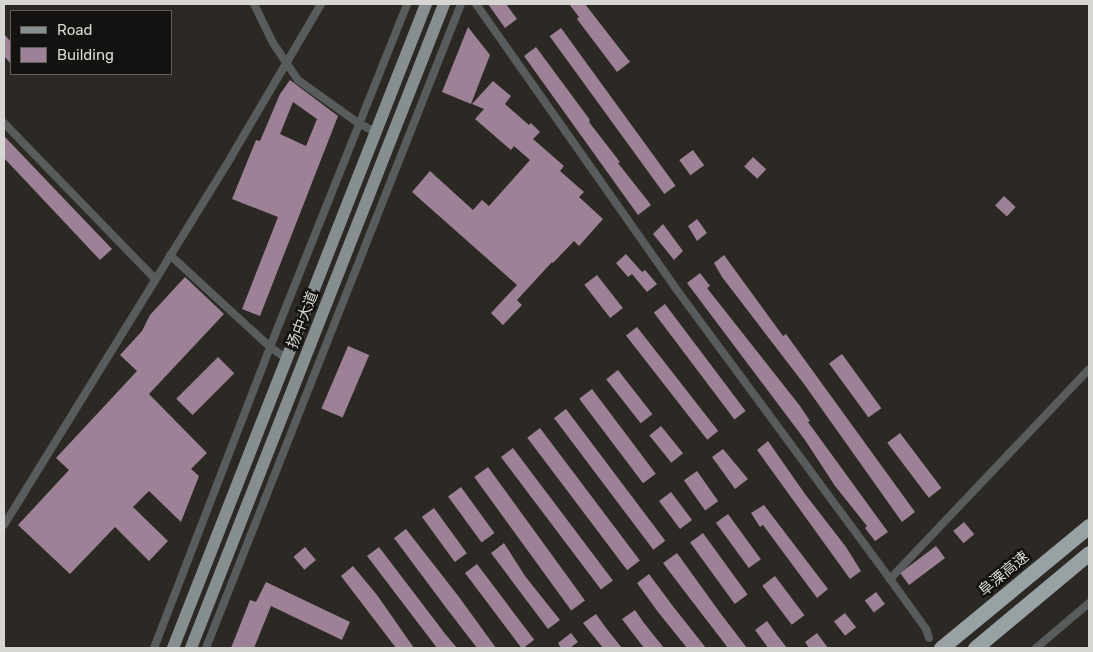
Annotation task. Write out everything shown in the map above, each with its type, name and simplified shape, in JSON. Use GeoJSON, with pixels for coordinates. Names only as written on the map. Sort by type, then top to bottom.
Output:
{"type":"FeatureCollection","features":[{"type":"Feature","properties":{"kind":"highway","name":"阜溧高速"},"geometry":{"type":"LineString","coordinates":[[941,648],[1089,526]]}},
{"type":"Feature","properties":{"kind":"highway"},"geometry":{"type":"LineString","coordinates":[[974,648],[1089,553]]}},
{"type":"Feature","properties":{"kind":"main road","name":"扬中大道"},"geometry":{"type":"LineString","coordinates":[[173,648],[426,4]]}},
{"type":"Feature","properties":{"kind":"main road","name":"扬中大道"},"geometry":{"type":"LineString","coordinates":[[191,648],[444,4]]}},
{"type":"Feature","properties":{"kind":"main road"},"geometry":{"type":"LineString","coordinates":[[376,132],[391,139]]}},
{"type":"Feature","properties":{"kind":"main road"},"geometry":{"type":"LineString","coordinates":[[286,358],[302,365]]}},
{"type":"Feature","properties":{"kind":"main road"},"geometry":{"type":"LineString","coordinates":[[210,556],[226,562]]}},
{"type":"Feature","properties":{"kind":"street"},"geometry":{"type":"LineString","coordinates":[[254,4],[274,44],[298,80],[358,123],[376,132]]}},
{"type":"Feature","properties":{"kind":"street"},"geometry":{"type":"LineString","coordinates":[[4,525],[321,4]]}},
{"type":"Feature","properties":{"kind":"street"},"geometry":{"type":"LineString","coordinates":[[154,648],[358,123],[407,4]]}},
{"type":"Feature","properties":{"kind":"street"},"geometry":{"type":"LineString","coordinates":[[206,648],[461,4]]}},
{"type":"Feature","properties":{"kind":"street"},"geometry":{"type":"LineString","coordinates":[[476,4],[674,286],[767,408],[926,629],[929,638]]}},
{"type":"Feature","properties":{"kind":"street"},"geometry":{"type":"LineString","coordinates":[[4,123],[155,279]]}},
{"type":"Feature","properties":{"kind":"street"},"geometry":{"type":"LineString","coordinates":[[170,255],[270,347],[286,358]]}},
{"type":"Feature","properties":{"kind":"street"},"geometry":{"type":"LineString","coordinates":[[890,579],[1089,369]]}},
{"type":"Feature","properties":{"kind":"street"},"geometry":{"type":"LineString","coordinates":[[1036,648],[1089,603]]}},
{"type":"Feature","properties":{"kind":"building"},"geometry":{"type":"Polygon","coordinates":[[[488,4],[506,4],[517,19],[505,28],[488,4]]]}},
{"type":"Feature","properties":{"kind":"building"},"geometry":{"type":"Polygon","coordinates":[[[569,4],[585,4],[630,62],[617,72],[577,19],[579,17],[569,4]]]}},
{"type":"Feature","properties":{"kind":"building"},"geometry":{"type":"Polygon","coordinates":[[[468,27],[490,55],[471,104],[442,92],[468,27]]]}},
{"type":"Feature","properties":{"kind":"building"},"geometry":{"type":"Polygon","coordinates":[[[561,28],[676,186],[664,194],[550,36],[561,28]]]}},
{"type":"Feature","properties":{"kind":"building"},"geometry":{"type":"Polygon","coordinates":[[[4,34],[10,41],[10,63],[4,56],[4,34]]]}},
{"type":"Feature","properties":{"kind":"building"},"geometry":{"type":"Polygon","coordinates":[[[536,47],[620,162],[618,163],[651,205],[638,215],[524,56],[536,47]]]}},
{"type":"Feature","properties":{"kind":"building"},"geometry":{"type":"Polygon","coordinates":[[[290,80],[338,116],[260,316],[242,309],[278,217],[232,199],[256,140],[260,141],[280,94],[290,80]],[[293,102],[280,134],[306,146],[317,119],[293,102]]]}},
{"type":"Feature","properties":{"kind":"building"},"geometry":{"type":"Polygon","coordinates":[[[493,81],[511,96],[505,104],[540,132],[533,139],[564,166],[560,171],[584,192],[579,197],[603,219],[579,246],[574,241],[552,262],[517,300],[522,305],[503,325],[491,313],[517,285],[412,192],[430,171],[473,210],[482,200],[489,206],[530,160],[514,146],[511,150],[475,119],[484,109],[472,104],[493,81]]]}},
{"type":"Feature","properties":{"kind":"building"},"geometry":{"type":"Polygon","coordinates":[[[4,136],[112,249],[100,260],[4,158],[4,136]]]}},
{"type":"Feature","properties":{"kind":"building"},"geometry":{"type":"Polygon","coordinates":[[[693,150],[704,165],[690,175],[679,160],[693,150]]]}},
{"type":"Feature","properties":{"kind":"building"},"geometry":{"type":"Polygon","coordinates":[[[753,157],[766,169],[757,179],[744,167],[753,157]]]}},
{"type":"Feature","properties":{"kind":"building"},"geometry":{"type":"Polygon","coordinates":[[[1004,196],[1016,207],[1007,216],[995,206],[1004,196]]]}},
{"type":"Feature","properties":{"kind":"building"},"geometry":{"type":"Polygon","coordinates":[[[697,219],[707,233],[697,241],[688,226],[697,219]]]}},
{"type":"Feature","properties":{"kind":"building"},"geometry":{"type":"Polygon","coordinates":[[[663,224],[683,251],[674,260],[653,234],[663,224]]]}},
{"type":"Feature","properties":{"kind":"building"},"geometry":{"type":"Polygon","coordinates":[[[626,254],[642,272],[645,270],[657,284],[647,292],[632,274],[628,277],[616,263],[626,254]]]}},
{"type":"Feature","properties":{"kind":"building"},"geometry":{"type":"Polygon","coordinates":[[[724,255],[783,336],[786,334],[915,512],[902,522],[804,384],[722,277],[714,263],[724,255]]]}},
{"type":"Feature","properties":{"kind":"building"},"geometry":{"type":"Polygon","coordinates":[[[700,273],[710,286],[707,288],[800,406],[810,421],[808,422],[888,532],[875,541],[865,528],[867,526],[835,486],[805,440],[687,283],[700,273]]]}},
{"type":"Feature","properties":{"kind":"building"},"geometry":{"type":"Polygon","coordinates":[[[597,275],[623,308],[610,318],[584,285],[597,275]]]}},
{"type":"Feature","properties":{"kind":"building"},"geometry":{"type":"Polygon","coordinates":[[[185,277],[224,314],[149,394],[207,453],[191,469],[199,476],[181,522],[149,491],[133,507],[168,541],[149,561],[115,527],[70,574],[18,525],[69,470],[56,458],[137,371],[120,355],[142,331],[150,315],[185,277]]]}},
{"type":"Feature","properties":{"kind":"building"},"geometry":{"type":"Polygon","coordinates":[[[665,304],[746,411],[734,419],[654,312],[665,304]]]}},
{"type":"Feature","properties":{"kind":"building"},"geometry":{"type":"Polygon","coordinates":[[[637,327],[718,431],[707,440],[626,336],[637,327]]]}},
{"type":"Feature","properties":{"kind":"building"},"geometry":{"type":"Polygon","coordinates":[[[348,346],[369,355],[343,418],[321,409],[348,346]]]}},
{"type":"Feature","properties":{"kind":"building"},"geometry":{"type":"Polygon","coordinates":[[[842,354],[881,408],[868,418],[829,363],[842,354]]]}},
{"type":"Feature","properties":{"kind":"building"},"geometry":{"type":"Polygon","coordinates":[[[218,357],[234,373],[193,415],[176,399],[218,357]]]}},
{"type":"Feature","properties":{"kind":"building"},"geometry":{"type":"Polygon","coordinates":[[[618,370],[652,414],[641,423],[606,379],[618,370]]]}},
{"type":"Feature","properties":{"kind":"building"},"geometry":{"type":"Polygon","coordinates":[[[592,389],[656,474],[643,483],[579,399],[592,389]]]}},
{"type":"Feature","properties":{"kind":"building"},"geometry":{"type":"Polygon","coordinates":[[[566,409],[665,541],[653,550],[554,418],[566,409]]]}},
{"type":"Feature","properties":{"kind":"building"},"geometry":{"type":"Polygon","coordinates":[[[661,426],[683,453],[671,463],[649,435],[661,426]]]}},
{"type":"Feature","properties":{"kind":"building"},"geometry":{"type":"Polygon","coordinates":[[[540,428],[640,561],[627,570],[527,438],[540,428]]]}},
{"type":"Feature","properties":{"kind":"building"},"geometry":{"type":"Polygon","coordinates":[[[900,433],[942,488],[929,498],[887,443],[900,433]]]}},
{"type":"Feature","properties":{"kind":"building"},"geometry":{"type":"Polygon","coordinates":[[[768,441],[805,494],[846,547],[861,571],[850,579],[757,450],[768,441]]]}},
{"type":"Feature","properties":{"kind":"building"},"geometry":{"type":"Polygon","coordinates":[[[513,448],[613,581],[601,590],[501,457],[513,448]]]}},
{"type":"Feature","properties":{"kind":"building"},"geometry":{"type":"Polygon","coordinates":[[[723,449],[748,479],[735,489],[712,457],[723,449]]]}},
{"type":"Feature","properties":{"kind":"building"},"geometry":{"type":"Polygon","coordinates":[[[488,467],[585,600],[571,610],[474,477],[488,467]]]}},
{"type":"Feature","properties":{"kind":"building"},"geometry":{"type":"Polygon","coordinates":[[[697,471],[718,501],[705,510],[684,480],[697,471]]]}},
{"type":"Feature","properties":{"kind":"building"},"geometry":{"type":"Polygon","coordinates":[[[461,487],[495,533],[482,543],[448,496],[461,487]]]}},
{"type":"Feature","properties":{"kind":"building"},"geometry":{"type":"Polygon","coordinates":[[[671,492],[692,520],[680,529],[659,501],[671,492]]]}},
{"type":"Feature","properties":{"kind":"building"},"geometry":{"type":"Polygon","coordinates":[[[764,505],[828,589],[817,598],[763,525],[760,527],[751,513],[764,505]]]}},
{"type":"Feature","properties":{"kind":"building"},"geometry":{"type":"Polygon","coordinates":[[[434,508],[467,553],[455,562],[422,517],[434,508]]]}},
{"type":"Feature","properties":{"kind":"building"},"geometry":{"type":"Polygon","coordinates":[[[728,514],[761,559],[749,568],[716,523],[728,514]]]}},
{"type":"Feature","properties":{"kind":"building"},"geometry":{"type":"Polygon","coordinates":[[[964,522],[974,534],[964,543],[953,531],[964,522]]]}},
{"type":"Feature","properties":{"kind":"building"},"geometry":{"type":"Polygon","coordinates":[[[406,529],[496,648],[477,648],[447,609],[394,538],[406,529]]]}},
{"type":"Feature","properties":{"kind":"building"},"geometry":{"type":"Polygon","coordinates":[[[703,533],[748,594],[735,604],[690,542],[703,533]]]}},
{"type":"Feature","properties":{"kind":"building"},"geometry":{"type":"Polygon","coordinates":[[[504,543],[525,576],[560,620],[548,629],[491,553],[504,543]]]}},
{"type":"Feature","properties":{"kind":"building"},"geometry":{"type":"Polygon","coordinates":[[[936,546],[945,558],[909,585],[900,573],[936,546]]]}},
{"type":"Feature","properties":{"kind":"building"},"geometry":{"type":"Polygon","coordinates":[[[305,547],[316,560],[304,570],[294,557],[305,547]]]}},
{"type":"Feature","properties":{"kind":"building"},"geometry":{"type":"Polygon","coordinates":[[[379,547],[457,648],[437,648],[367,556],[379,547]]]}},
{"type":"Feature","properties":{"kind":"building"},"geometry":{"type":"Polygon","coordinates":[[[677,553],[747,648],[728,648],[663,563],[677,553]]]}},
{"type":"Feature","properties":{"kind":"building"},"geometry":{"type":"Polygon","coordinates":[[[477,564],[534,640],[522,648],[465,573],[477,564]]]}},
{"type":"Feature","properties":{"kind":"building"},"geometry":{"type":"Polygon","coordinates":[[[353,566],[377,595],[414,648],[396,648],[341,576],[353,566]]]}},
{"type":"Feature","properties":{"kind":"building"},"geometry":{"type":"Polygon","coordinates":[[[649,574],[706,648],[687,648],[658,612],[637,583],[649,574]]]}},
{"type":"Feature","properties":{"kind":"building"},"geometry":{"type":"Polygon","coordinates":[[[775,576],[804,615],[792,625],[762,586],[775,576]]]}},
{"type":"Feature","properties":{"kind":"building"},"geometry":{"type":"Polygon","coordinates":[[[266,582],[350,622],[342,640],[271,606],[254,648],[231,648],[250,600],[256,602],[266,582]]]}},
{"type":"Feature","properties":{"kind":"building"},"geometry":{"type":"Polygon","coordinates":[[[876,592],[885,604],[874,612],[865,600],[876,592]]]}},
{"type":"Feature","properties":{"kind":"building"},"geometry":{"type":"Polygon","coordinates":[[[635,610],[664,648],[644,648],[622,619],[635,610]]]}},
{"type":"Feature","properties":{"kind":"building"},"geometry":{"type":"Polygon","coordinates":[[[845,613],[856,627],[845,636],[834,622],[845,613]]]}},
{"type":"Feature","properties":{"kind":"building"},"geometry":{"type":"Polygon","coordinates":[[[596,614],[622,648],[603,648],[583,623],[596,614]]]}},
{"type":"Feature","properties":{"kind":"building"},"geometry":{"type":"Polygon","coordinates":[[[767,621],[787,648],[768,648],[755,630],[767,621]]]}},
{"type":"Feature","properties":{"kind":"building"},"geometry":{"type":"Polygon","coordinates":[[[571,633],[578,642],[570,648],[561,648],[558,643],[571,633]]]}},
{"type":"Feature","properties":{"kind":"building"},"geometry":{"type":"Polygon","coordinates":[[[817,633],[828,648],[809,648],[805,642],[817,633]]]}}]}
